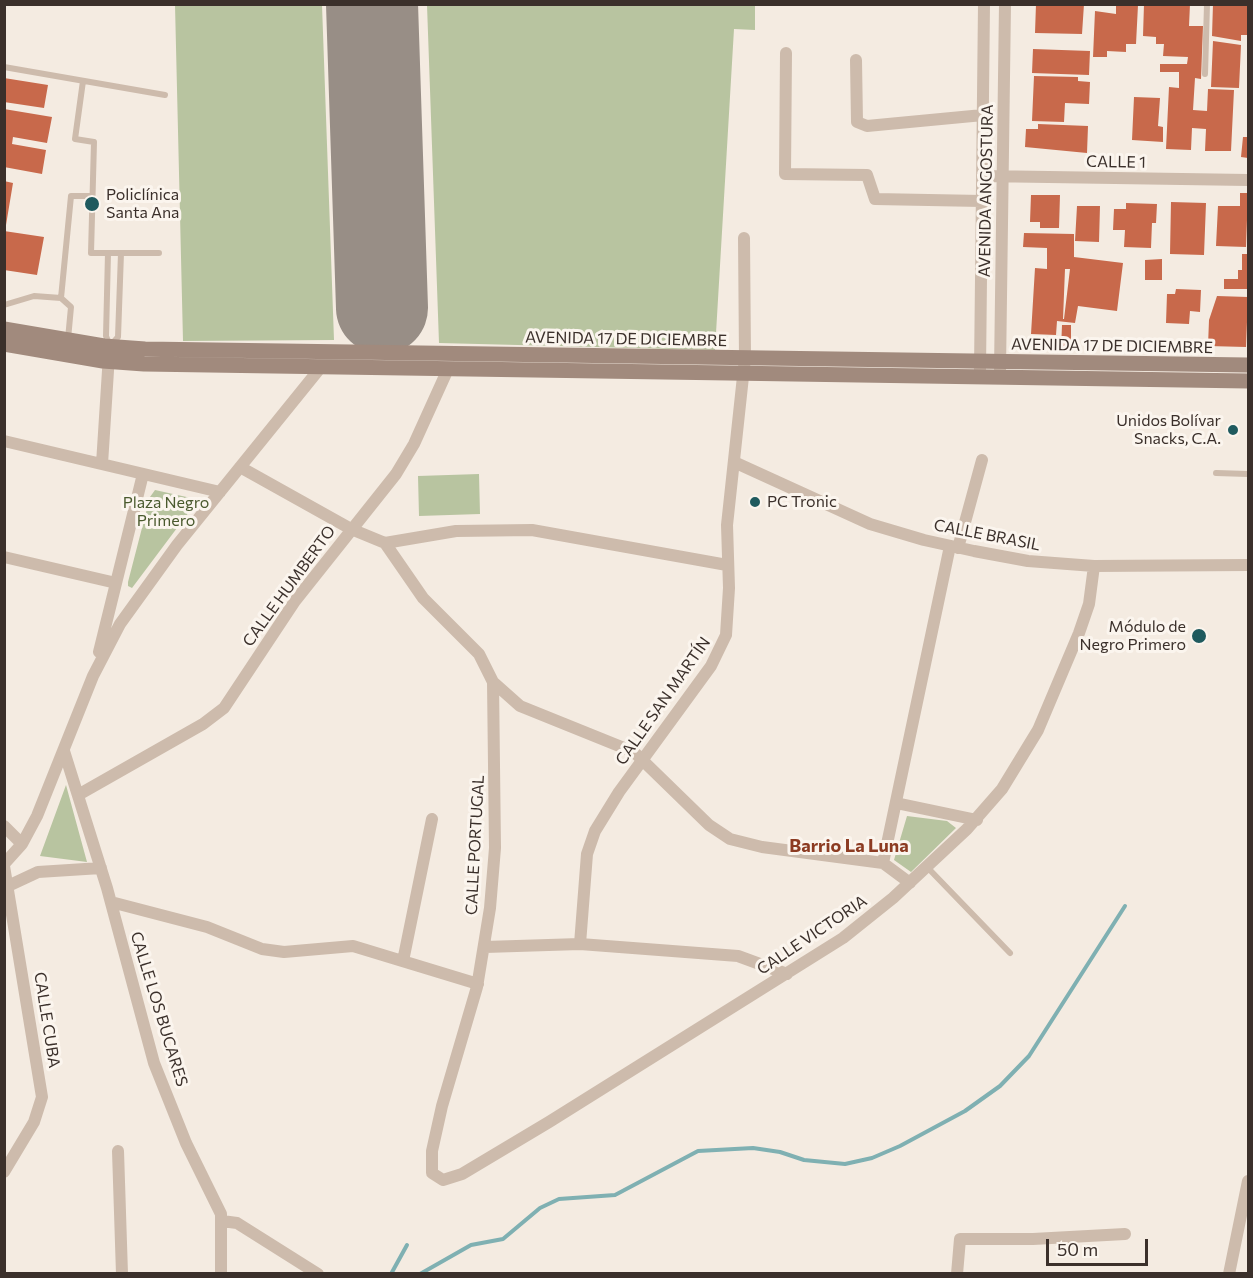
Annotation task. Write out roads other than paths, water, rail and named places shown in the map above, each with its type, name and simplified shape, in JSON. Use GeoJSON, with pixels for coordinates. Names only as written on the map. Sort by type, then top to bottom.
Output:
{"type":"FeatureCollection","features":[{"type":"Feature","properties":{"kind":"street","name":"AVENIDA ANGOSTURA"},"geometry":{"type":"LineString","coordinates":[[980,370],[984,4]]}},
{"type":"Feature","properties":{"kind":"street","name":"AVENIDA ANGOSTURA"},"geometry":{"type":"LineString","coordinates":[[1000,370],[1005,4]]}},
{"type":"Feature","properties":{"kind":"street"},"geometry":{"type":"LineString","coordinates":[[786,53],[785,174],[867,175],[875,199],[982,201]]}},
{"type":"Feature","properties":{"kind":"street"},"geometry":{"type":"LineString","coordinates":[[856,60],[857,122],[867,126],[983,115]]}},
{"type":"Feature","properties":{"kind":"street","name":"CALLE 1"},"geometry":{"type":"LineString","coordinates":[[982,176],[1248,180]]}},
{"type":"Feature","properties":{"kind":"street","name":"CALLE SAN MARTÍN"},"geometry":{"type":"LineString","coordinates":[[580,945],[590,843],[604,815],[721,650],[728,623],[727,525],[744,366],[744,238]]}},
{"type":"Feature","properties":{"kind":"street","name":"AVENIDA 17 DE DICIEMBRE"},"geometry":{"type":"LineString","coordinates":[[4,329],[68,340],[109,354],[980,370],[1248,365]]}},
{"type":"Feature","properties":{"kind":"street","name":"AVENIDA 17 DE DICIEMBRE"},"geometry":{"type":"LineString","coordinates":[[4,345],[321,367],[448,369],[744,366]]}},
{"type":"Feature","properties":{"kind":"street"},"geometry":{"type":"LineString","coordinates":[[102,464],[109,354]]}},
{"type":"Feature","properties":{"kind":"street"},"geometry":{"type":"LineString","coordinates":[[4,865],[22,844],[64,751],[93,676],[138,595],[321,367]]}},
{"type":"Feature","properties":{"kind":"street","name":"CALLE HUMBERTO"},"geometry":{"type":"LineString","coordinates":[[78,795],[217,716],[232,697],[284,615],[396,474],[414,444],[448,369]]}},
{"type":"Feature","properties":{"kind":"street","name":"AVENIDA 17 DE DICIEMBRE"},"geometry":{"type":"LineString","coordinates":[[1000,370],[1248,381]]}},
{"type":"Feature","properties":{"kind":"street"},"geometry":{"type":"LineString","coordinates":[[4,441],[220,492]]}},
{"type":"Feature","properties":{"kind":"street"},"geometry":{"type":"LineString","coordinates":[[883,863],[954,547],[982,460]]}},
{"type":"Feature","properties":{"kind":"street","name":"CALLE BRASIL"},"geometry":{"type":"LineString","coordinates":[[734,462],[870,524],[954,547],[1028,561],[1094,566],[1248,565]]}},
{"type":"Feature","properties":{"kind":"street"},"geometry":{"type":"LineString","coordinates":[[240,467],[351,529],[385,543],[456,531],[532,530],[728,566]]}},
{"type":"Feature","properties":{"kind":"street"},"geometry":{"type":"LineString","coordinates":[[93,676],[143,474]]}},
{"type":"Feature","properties":{"kind":"street","name":"CALLE PORTUGAL"},"geometry":{"type":"LineString","coordinates":[[385,543],[423,598],[479,654],[493,682],[495,848],[485,947],[478,984],[444,1097],[432,1151],[431,1169],[437,1179]]}},
{"type":"Feature","properties":{"kind":"street"},"geometry":{"type":"LineString","coordinates":[[4,557],[116,583]]}},
{"type":"Feature","properties":{"kind":"street","name":"CALLE VICTORIA"},"geometry":{"type":"LineString","coordinates":[[437,1179],[448,1180],[462,1174],[787,974],[843,938],[910,883],[977,820],[1018,766],[1038,730],[1082,623],[1092,588],[1094,566]]}},
{"type":"Feature","properties":{"kind":"street"},"geometry":{"type":"LineString","coordinates":[[493,682],[520,706],[625,748],[644,759],[709,825],[730,839],[762,847],[883,863],[910,883]]}},
{"type":"Feature","properties":{"kind":"street","name":"CALLE LOS BUCARES"},"geometry":{"type":"LineString","coordinates":[[64,751],[111,902],[154,1063],[186,1143],[215,1201],[222,1221],[221,1274]]}},
{"type":"Feature","properties":{"kind":"street"},"geometry":{"type":"LineString","coordinates":[[896,803],[977,820]]}},
{"type":"Feature","properties":{"kind":"street"},"geometry":{"type":"LineString","coordinates":[[403,961],[432,819]]}},
{"type":"Feature","properties":{"kind":"street"},"geometry":{"type":"LineString","coordinates":[[4,826],[22,844]]}},
{"type":"Feature","properties":{"kind":"street","name":"CALLE CUBA"},"geometry":{"type":"LineString","coordinates":[[4,865],[42,1097],[34,1122],[4,1172]]}},
{"type":"Feature","properties":{"kind":"street"},"geometry":{"type":"LineString","coordinates":[[8,886],[38,872],[101,868]]}},
{"type":"Feature","properties":{"kind":"street"},"geometry":{"type":"LineString","coordinates":[[111,902],[207,927],[273,951],[353,946],[478,984]]}},
{"type":"Feature","properties":{"kind":"street"},"geometry":{"type":"LineString","coordinates":[[485,947],[580,945],[738,956],[787,974]]}},
{"type":"Feature","properties":{"kind":"street"},"geometry":{"type":"LineString","coordinates":[[118,1151],[122,1274]]}},
{"type":"Feature","properties":{"kind":"street"},"geometry":{"type":"LineString","coordinates":[[1229,1274],[1248,1181]]}},
{"type":"Feature","properties":{"kind":"street"},"geometry":{"type":"LineString","coordinates":[[222,1221],[237,1223],[318,1274]]}},
{"type":"Feature","properties":{"kind":"street"},"geometry":{"type":"LineString","coordinates":[[957,1274],[960,1239],[1033,1239],[1125,1234]]}},
{"type":"Feature","properties":{"kind":"lane"},"geometry":{"type":"LineString","coordinates":[[1205,74],[1207,4]]}},
{"type":"Feature","properties":{"kind":"lane"},"geometry":{"type":"LineString","coordinates":[[4,68],[165,95]]}},
{"type":"Feature","properties":{"kind":"lane"},"geometry":{"type":"LineString","coordinates":[[83,81],[75,139],[94,142],[90,253],[159,253]]}},
{"type":"Feature","properties":{"kind":"lane"},"geometry":{"type":"LineString","coordinates":[[61,298],[71,196],[92,196]]}},
{"type":"Feature","properties":{"kind":"lane"},"geometry":{"type":"LineString","coordinates":[[108,253],[106,336],[109,354]]}},
{"type":"Feature","properties":{"kind":"lane"},"geometry":{"type":"LineString","coordinates":[[109,354],[118,337],[121,253]]}},
{"type":"Feature","properties":{"kind":"lane"},"geometry":{"type":"LineString","coordinates":[[4,305],[34,296],[61,298],[71,307],[68,340]]}},
{"type":"Feature","properties":{"kind":"lane"},"geometry":{"type":"LineString","coordinates":[[1216,473],[1248,474]]}},
{"type":"Feature","properties":{"kind":"lane"},"geometry":{"type":"LineString","coordinates":[[927,867],[1010,953]]}},
{"type":"Feature","properties":{"kind":"waterway"},"geometry":{"type":"LineString","coordinates":[[420,1274],[471,1245],[503,1239],[540,1208],[559,1199],[615,1195],[698,1151],[753,1148],[780,1152],[804,1160],[845,1164],[872,1158],[900,1146],[965,1111],[1000,1086],[1029,1056],[1125,906]]}},
{"type":"Feature","properties":{"kind":"waterway"},"geometry":{"type":"LineString","coordinates":[[391,1274],[407,1245]]}},
{"type":"Feature","properties":{"kind":"place","name":"Policlínica Santa Ana"},"geometry":{"type":"Point","coordinates":[92,204]}},
{"type":"Feature","properties":{"kind":"place","name":"Unidos Bolívar Snacks, C.A."},"geometry":{"type":"Point","coordinates":[1233,430]}},
{"type":"Feature","properties":{"kind":"place","name":"PC Tronic"},"geometry":{"type":"Point","coordinates":[755,502]}},
{"type":"Feature","properties":{"kind":"place","name":"Módulo de Negro Primero"},"geometry":{"type":"Point","coordinates":[1199,636]}},
{"type":"Feature","properties":{"kind":"district","name":"Barrio La Luna"},"geometry":{"type":"Point","coordinates":[849,846]}},
{"type":"Feature","properties":{"kind":"park label","name":"Plaza Negro Primero"},"geometry":{"type":"Point","coordinates":[166,512]}}]}
